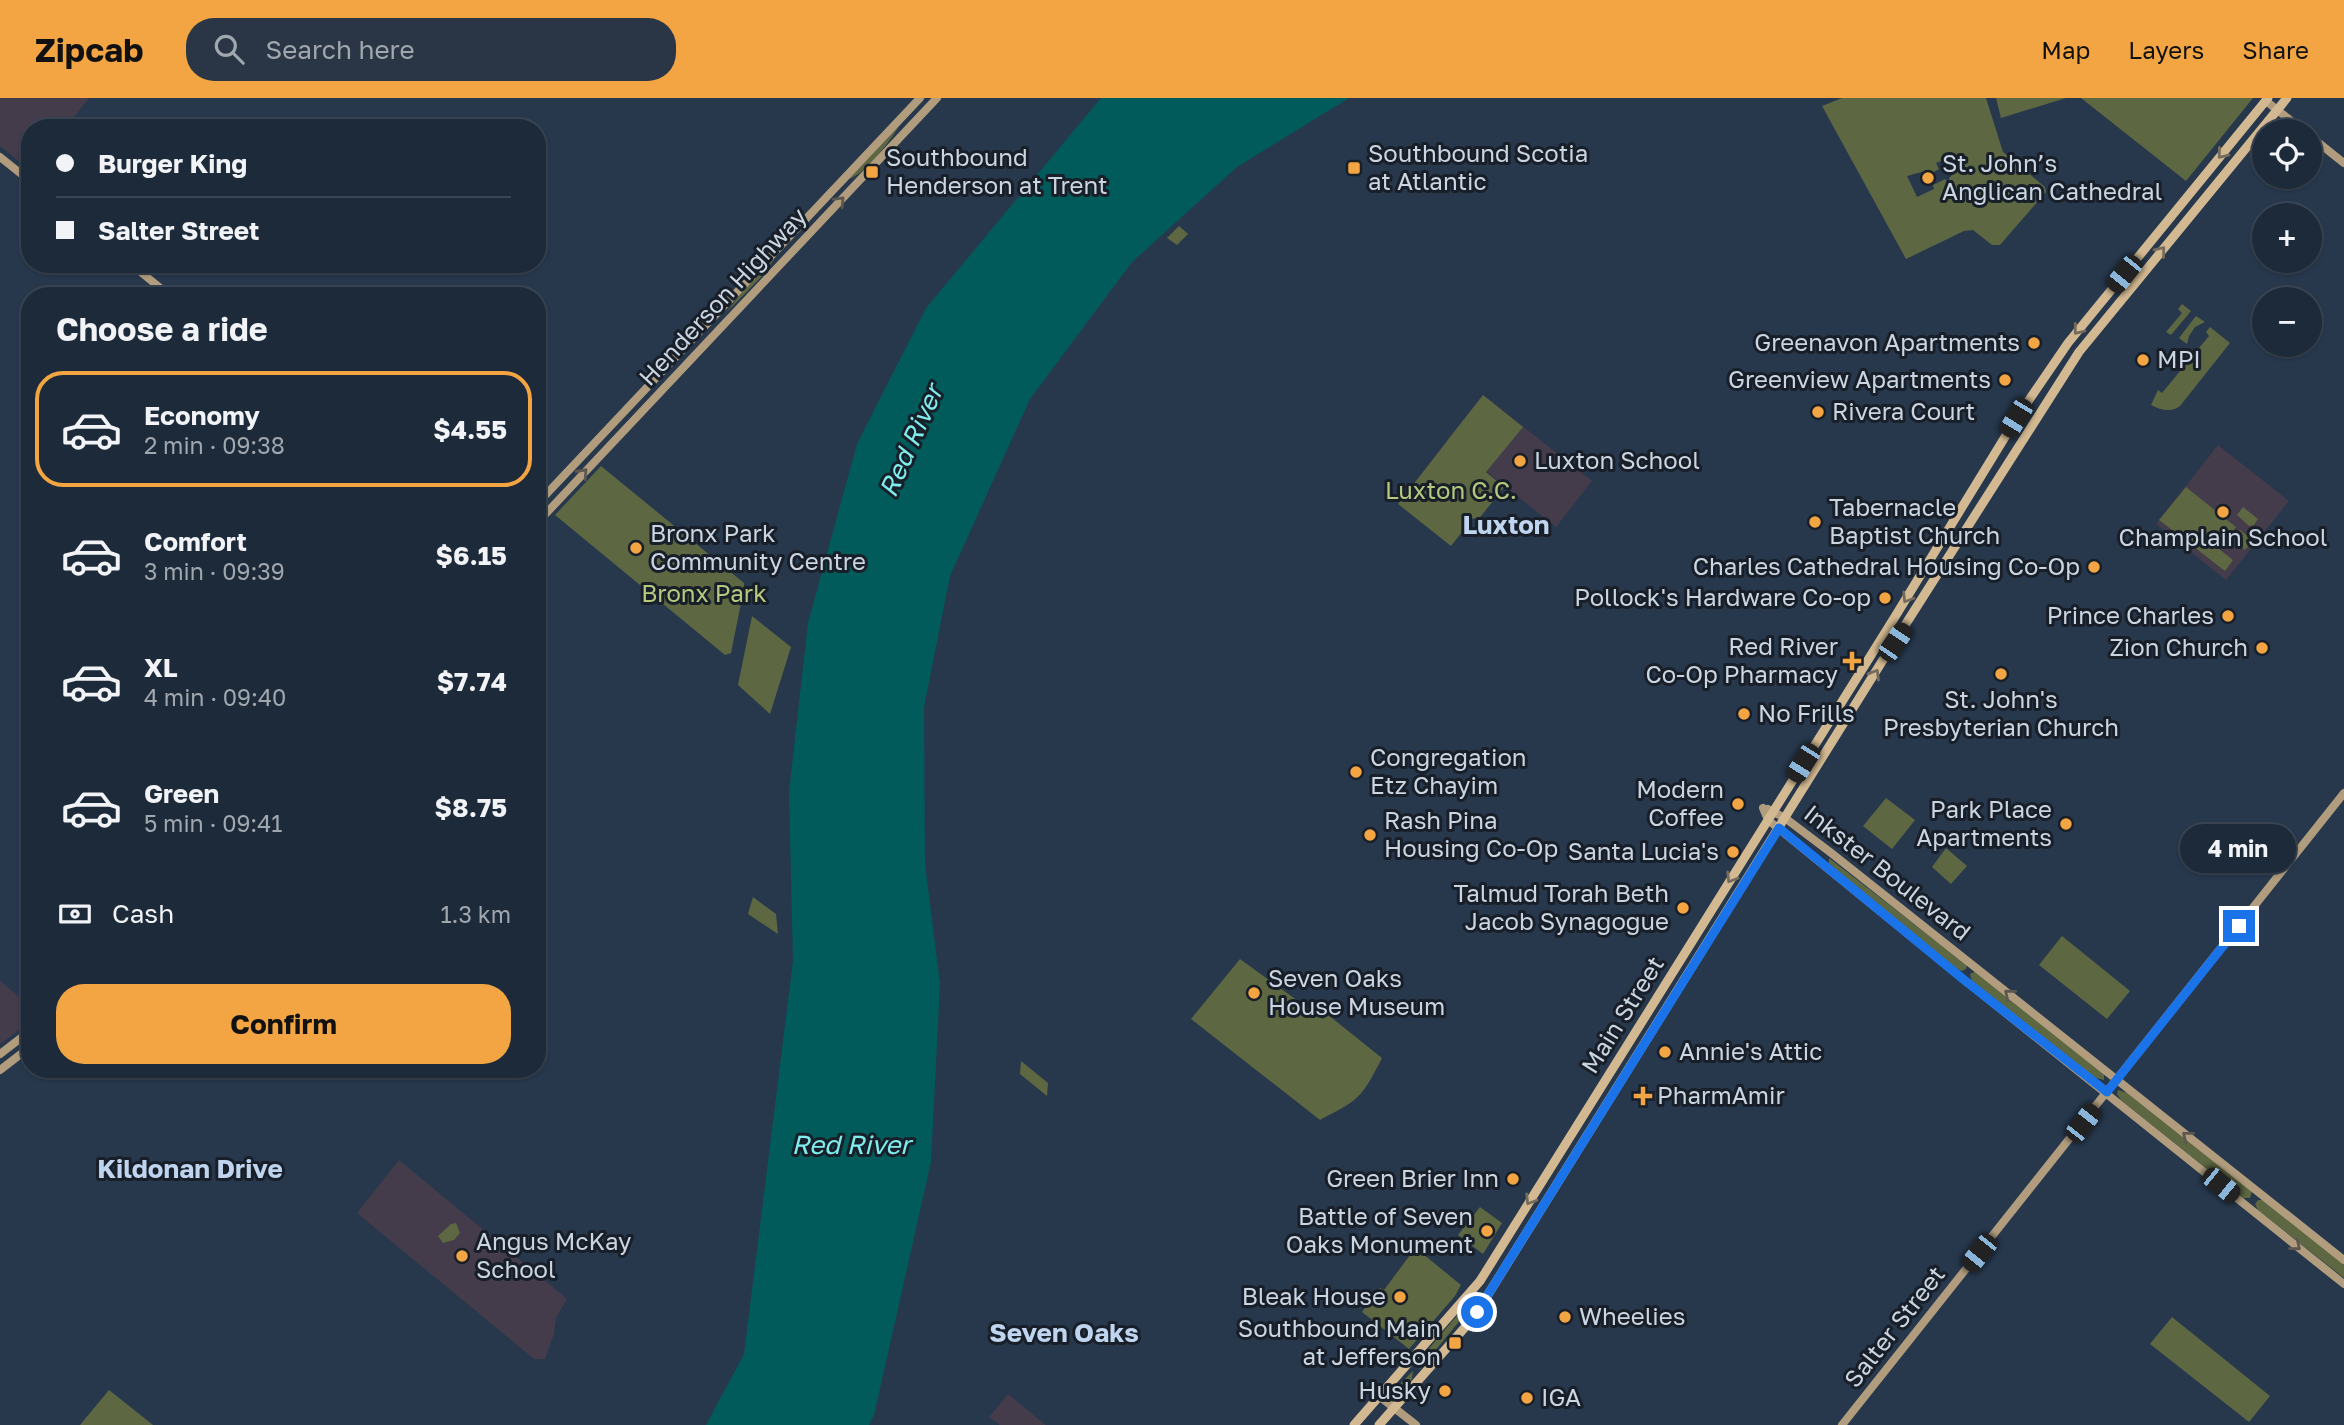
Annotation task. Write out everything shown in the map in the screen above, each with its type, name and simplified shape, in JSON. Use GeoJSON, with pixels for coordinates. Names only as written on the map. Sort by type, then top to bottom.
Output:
{"type":"FeatureCollection","features":[{"type":"Feature","properties":{"kind":"main road","name":"Henderson Highway"},"geometry":{"type":"LineString","coordinates":[[546,494],[920,98]]}},
{"type":"Feature","properties":{"kind":"main road","name":"Henderson Highway"},"geometry":{"type":"LineString","coordinates":[[546,513],[937,98]]}},
{"type":"Feature","properties":{"kind":"main road","name":"Main Street"},"geometry":{"type":"LineString","coordinates":[[1379,1425],[1474,1317],[2079,352],[2287,98]]}},
{"type":"Feature","properties":{"kind":"main road"},"geometry":{"type":"LineString","coordinates":[[2267,99],[2289,119]]}},
{"type":"Feature","properties":{"kind":"main road","name":"Main Street"},"geometry":{"type":"LineString","coordinates":[[1354,1425],[1480,1281],[2016,418],[2068,343],[2267,99]]}},
{"type":"Feature","properties":{"kind":"main road"},"geometry":{"type":"LineString","coordinates":[[2322,146],[2344,163]]}},
{"type":"Feature","properties":{"kind":"main road"},"geometry":{"type":"LineString","coordinates":[[0,157],[21,174]]}},
{"type":"Feature","properties":{"kind":"main road"},"geometry":{"type":"LineString","coordinates":[[792,234],[801,243]]}},
{"type":"Feature","properties":{"kind":"main road"},"geometry":{"type":"LineString","coordinates":[[142,273],[159,287]]}},
{"type":"Feature","properties":{"kind":"main road","name":"Salter Street"},"geometry":{"type":"LineString","coordinates":[[1842,1425],[2344,793]]}},
{"type":"Feature","properties":{"kind":"main road","name":"Inkster Boulevard"},"geometry":{"type":"LineString","coordinates":[[1774,810],[2344,1260]]}},
{"type":"Feature","properties":{"kind":"main road","name":"Inkster Boulevard"},"geometry":{"type":"LineString","coordinates":[[1768,820],[2344,1284]]}},
{"type":"Feature","properties":{"kind":"main road"},"geometry":{"type":"LineString","coordinates":[[0,1054],[21,1038]]}},
{"type":"Feature","properties":{"kind":"main road"},"geometry":{"type":"LineString","coordinates":[[0,1070],[21,1054]]}},
{"type":"Feature","properties":{"kind":"main road"},"geometry":{"type":"LineString","coordinates":[[1458,1309],[1464,1314],[1464,1329]]}},
{"type":"Feature","properties":{"kind":"main road"},"geometry":{"type":"LineString","coordinates":[[1379,1396],[1416,1425]]}},
{"type":"Feature","properties":{"kind":"shaded area"},"geometry":{"type":"Polygon","coordinates":[[[0,98],[89,98],[72,119],[21,119],[21,163],[0,146],[0,98]]]}},
{"type":"Feature","properties":{"kind":"shaded area","name":"Luxton School"},"geometry":{"type":"Polygon","coordinates":[[[1483,395],[1592,481],[1556,527],[1447,440],[1483,395]]]}},
{"type":"Feature","properties":{"kind":"shaded area","name":"Champlain School"},"geometry":{"type":"Polygon","coordinates":[[[2218,445],[2289,501],[2226,580],[2156,524],[2218,445]]]}},
{"type":"Feature","properties":{"kind":"shaded area"},"geometry":{"type":"Polygon","coordinates":[[[0,981],[21,998],[21,1029],[0,1044],[0,981]]]}},
{"type":"Feature","properties":{"kind":"shaded area","name":"Angus McKay School"},"geometry":{"type":"Polygon","coordinates":[[[399,1160],[567,1299],[556,1318],[554,1334],[545,1359],[534,1359],[357,1213],[399,1160]]]}},
{"type":"Feature","properties":{"kind":"shaded area"},"geometry":{"type":"Polygon","coordinates":[[[1008,1394],[1046,1425],[1000,1425],[989,1417],[1008,1394]]]}},
{"type":"Feature","properties":{"kind":"green space"},"geometry":{"type":"Polygon","coordinates":[[[1842,98],[1986,98],[2003,152],[2045,187],[2046,192],[2000,245],[1992,245],[1973,230],[1964,231],[1906,259],[1822,106],[1842,98]],[[1941,161],[1936,163],[1939,169],[1928,175],[1925,171],[1907,176],[1917,197],[1934,189],[1933,185],[1945,179],[1950,181],[1952,175],[1947,165],[1944,166],[1941,161]]]}},
{"type":"Feature","properties":{"kind":"green space"},"geometry":{"type":"Polygon","coordinates":[[[1996,98],[2066,98],[2001,118],[1996,98]]]}},
{"type":"Feature","properties":{"kind":"green space"},"geometry":{"type":"Polygon","coordinates":[[[2081,98],[2253,98],[2186,181],[2081,98]]]}},
{"type":"Feature","properties":{"kind":"green space"},"geometry":{"type":"Polygon","coordinates":[[[899,126],[870,164],[849,179],[899,126]]]}},
{"type":"Feature","properties":{"kind":"green space"},"geometry":{"type":"Polygon","coordinates":[[[1179,226],[1188,234],[1177,245],[1167,238],[1179,226]]]}},
{"type":"Feature","properties":{"kind":"green space"},"geometry":{"type":"Polygon","coordinates":[[[776,256],[765,273],[725,314],[743,291],[776,256]]]}},
{"type":"Feature","properties":{"kind":"green space"},"geometry":{"type":"Polygon","coordinates":[[[2182,304],[2191,311],[2171,335],[2166,332],[2182,313],[2178,309],[2182,304]]]}},
{"type":"Feature","properties":{"kind":"green space"},"geometry":{"type":"Polygon","coordinates":[[[2196,316],[2205,322],[2195,327],[2187,344],[2179,338],[2196,316]]]}},
{"type":"Feature","properties":{"kind":"green space"},"geometry":{"type":"Polygon","coordinates":[[[2210,327],[2230,343],[2180,406],[2166,410],[2151,405],[2158,390],[2162,393],[2209,336],[2206,332],[2210,327]]]}},
{"type":"Feature","properties":{"kind":"green space","name":"Luxton C.C."},"geometry":{"type":"Polygon","coordinates":[[[1483,395],[1523,427],[1486,472],[1504,487],[1478,520],[1473,518],[1451,546],[1398,504],[1483,395]]]}},
{"type":"Feature","properties":{"kind":"green space","name":"Bronx Park"},"geometry":{"type":"Polygon","coordinates":[[[601,466],[744,583],[731,653],[725,655],[555,515],[601,466]]]}},
{"type":"Feature","properties":{"kind":"green space"},"geometry":{"type":"Polygon","coordinates":[[[2186,487],[2236,527],[2219,549],[2233,560],[2225,571],[2159,520],[2186,487]]]}},
{"type":"Feature","properties":{"kind":"green space"},"geometry":{"type":"Polygon","coordinates":[[[2243,507],[2258,519],[2254,525],[2249,526],[2237,515],[2243,507]]]}},
{"type":"Feature","properties":{"kind":"green space"},"geometry":{"type":"Polygon","coordinates":[[[2240,530],[2253,540],[2245,550],[2235,543],[2235,532],[2240,530]]]}},
{"type":"Feature","properties":{"kind":"green space"},"geometry":{"type":"Polygon","coordinates":[[[752,616],[791,647],[770,714],[738,685],[752,616]]]}},
{"type":"Feature","properties":{"kind":"green space"},"geometry":{"type":"Polygon","coordinates":[[[1886,798],[1915,820],[1892,849],[1863,826],[1886,798]]]}},
{"type":"Feature","properties":{"kind":"green space"},"geometry":{"type":"Polygon","coordinates":[[[1946,848],[1967,866],[1951,884],[1932,867],[1946,848]]]}},
{"type":"Feature","properties":{"kind":"green space"},"geometry":{"type":"Polygon","coordinates":[[[1829,858],[1967,965],[1966,969],[1957,969],[1829,865],[1829,858]]]}},
{"type":"Feature","properties":{"kind":"green space"},"geometry":{"type":"Polygon","coordinates":[[[753,897],[776,914],[778,934],[748,914],[753,897]]]}},
{"type":"Feature","properties":{"kind":"green space"},"geometry":{"type":"Polygon","coordinates":[[[2062,936],[2130,991],[2107,1019],[2039,965],[2062,936]]]}},
{"type":"Feature","properties":{"kind":"green space"},"geometry":{"type":"Polygon","coordinates":[[[1240,959],[1323,1019],[1327,1014],[1382,1058],[1364,1090],[1352,1102],[1320,1120],[1191,1019],[1240,959]]]}},
{"type":"Feature","properties":{"kind":"green space"},"geometry":{"type":"Polygon","coordinates":[[[1976,971],[2104,1073],[2104,1080],[2092,1077],[1972,982],[1970,974],[1976,971]]]}},
{"type":"Feature","properties":{"kind":"green space"},"geometry":{"type":"Polygon","coordinates":[[[1021,1061],[1048,1083],[1047,1096],[1020,1074],[1021,1061]]]}},
{"type":"Feature","properties":{"kind":"green space"},"geometry":{"type":"Polygon","coordinates":[[[2118,1090],[2128,1093],[2252,1191],[2250,1198],[2243,1198],[2121,1100],[2117,1094],[2118,1090]]]}},
{"type":"Feature","properties":{"kind":"green space"},"geometry":{"type":"Polygon","coordinates":[[[2258,1200],[2264,1200],[2344,1265],[2344,1278],[2258,1210],[2255,1204],[2258,1200]]]}},
{"type":"Feature","properties":{"kind":"green space"},"geometry":{"type":"Polygon","coordinates":[[[1480,1207],[1502,1223],[1483,1254],[1458,1235],[1480,1207]]]}},
{"type":"Feature","properties":{"kind":"green space"},"geometry":{"type":"Polygon","coordinates":[[[456,1223],[460,1233],[454,1240],[443,1243],[438,1236],[451,1224],[456,1223]]]}},
{"type":"Feature","properties":{"kind":"green space","name":"Bleak House"},"geometry":{"type":"Polygon","coordinates":[[[1416,1252],[1423,1254],[1461,1285],[1455,1296],[1409,1349],[1362,1312],[1380,1288],[1384,1290],[1410,1255],[1416,1252]]]}},
{"type":"Feature","properties":{"kind":"green space"},"geometry":{"type":"Polygon","coordinates":[[[1460,1312],[1462,1318],[1420,1369],[1416,1365],[1420,1359],[1460,1312]]]}},
{"type":"Feature","properties":{"kind":"green space"},"geometry":{"type":"Polygon","coordinates":[[[2172,1317],[2270,1396],[2249,1422],[2150,1344],[2172,1317]]]}},
{"type":"Feature","properties":{"kind":"green space"},"geometry":{"type":"Polygon","coordinates":[[[1413,1371],[1412,1379],[1395,1398],[1391,1397],[1392,1392],[1413,1371]]]}},
{"type":"Feature","properties":{"kind":"green space"},"geometry":{"type":"Polygon","coordinates":[[[109,1390],[153,1425],[80,1425],[109,1390]]]}},
{"type":"Feature","properties":{"kind":"water","name":"Red River"},"geometry":{"type":"Polygon","coordinates":[[[1101,98],[1349,98],[1237,167],[1132,262],[1030,399],[950,576],[924,707],[925,864],[940,984],[931,1162],[874,1415],[869,1425],[706,1425],[744,1354],[793,961],[789,792],[808,623],[857,444],[926,308],[1101,98]]]}},
{"type":"Feature","properties":{"kind":"place","name":"Southbound Scotia at Atlantic"},"geometry":{"type":"Point","coordinates":[1354,168]}},
{"type":"Feature","properties":{"kind":"place","name":"Southbound Henderson at Trent"},"geometry":{"type":"Point","coordinates":[872,172]}},
{"type":"Feature","properties":{"kind":"place","name":"St. John’s Anglican Cathedral"},"geometry":{"type":"Point","coordinates":[1928,178]}},
{"type":"Feature","properties":{"kind":"place","name":"Greenavon Apartments"},"geometry":{"type":"Point","coordinates":[2034,343]}},
{"type":"Feature","properties":{"kind":"place","name":"MPI"},"geometry":{"type":"Point","coordinates":[2143,360]}},
{"type":"Feature","properties":{"kind":"place","name":"Greenview Apartments"},"geometry":{"type":"Point","coordinates":[2005,380]}},
{"type":"Feature","properties":{"kind":"place","name":"Rivera Court"},"geometry":{"type":"Point","coordinates":[1818,412]}},
{"type":"Feature","properties":{"kind":"place","name":"Luxton School"},"geometry":{"type":"Point","coordinates":[1520,461]}},
{"type":"Feature","properties":{"kind":"place","name":"Champlain School"},"geometry":{"type":"Point","coordinates":[2223,512]}},
{"type":"Feature","properties":{"kind":"place","name":"Tabernacle Baptist Church"},"geometry":{"type":"Point","coordinates":[1815,522]}},
{"type":"Feature","properties":{"kind":"place","name":"Bronx Park Community Centre"},"geometry":{"type":"Point","coordinates":[636,548]}},
{"type":"Feature","properties":{"kind":"place","name":"Charles Cathedral Housing Co-Op"},"geometry":{"type":"Point","coordinates":[2094,567]}},
{"type":"Feature","properties":{"kind":"place","name":"Pollock's Hardware Co-op"},"geometry":{"type":"Point","coordinates":[1885,598]}},
{"type":"Feature","properties":{"kind":"place","name":"Prince Charles"},"geometry":{"type":"Point","coordinates":[2228,616]}},
{"type":"Feature","properties":{"kind":"place","name":"Zion Church"},"geometry":{"type":"Point","coordinates":[2262,648]}},
{"type":"Feature","properties":{"kind":"place","name":"Red River Co-Op Pharmacy"},"geometry":{"type":"Point","coordinates":[1852,661]}},
{"type":"Feature","properties":{"kind":"place","name":"St. John's Presbyterian Church"},"geometry":{"type":"Point","coordinates":[2001,674]}},
{"type":"Feature","properties":{"kind":"place","name":"No Frills"},"geometry":{"type":"Point","coordinates":[1744,714]}},
{"type":"Feature","properties":{"kind":"place","name":"Congregation Etz Chayim"},"geometry":{"type":"Point","coordinates":[1356,772]}},
{"type":"Feature","properties":{"kind":"place","name":"Modern Coffee"},"geometry":{"type":"Point","coordinates":[1738,804]}},
{"type":"Feature","properties":{"kind":"place","name":"Park Place Apartments"},"geometry":{"type":"Point","coordinates":[2066,824]}},
{"type":"Feature","properties":{"kind":"place","name":"Rash Pina Housing Co-Op"},"geometry":{"type":"Point","coordinates":[1370,835]}},
{"type":"Feature","properties":{"kind":"place","name":"Santa Lucia's"},"geometry":{"type":"Point","coordinates":[1733,852]}},
{"type":"Feature","properties":{"kind":"place","name":"Talmud Torah Beth Jacob Synagogue"},"geometry":{"type":"Point","coordinates":[1683,908]}},
{"type":"Feature","properties":{"kind":"place","name":"Seven Oaks House Museum"},"geometry":{"type":"Point","coordinates":[1254,993]}},
{"type":"Feature","properties":{"kind":"place","name":"Annie's Attic"},"geometry":{"type":"Point","coordinates":[1665,1052]}},
{"type":"Feature","properties":{"kind":"place","name":"PharmAmir"},"geometry":{"type":"Point","coordinates":[1643,1096]}},
{"type":"Feature","properties":{"kind":"place","name":"Green Brier Inn"},"geometry":{"type":"Point","coordinates":[1513,1179]}},
{"type":"Feature","properties":{"kind":"place","name":"Battle of Seven Oaks Monument"},"geometry":{"type":"Point","coordinates":[1487,1231]}},
{"type":"Feature","properties":{"kind":"place","name":"Angus McKay School"},"geometry":{"type":"Point","coordinates":[462,1256]}},
{"type":"Feature","properties":{"kind":"place","name":"Bleak House"},"geometry":{"type":"Point","coordinates":[1400,1297]}},
{"type":"Feature","properties":{"kind":"place","name":"Wheelies"},"geometry":{"type":"Point","coordinates":[1565,1317]}},
{"type":"Feature","properties":{"kind":"place","name":"Southbound Main at Jefferson"},"geometry":{"type":"Point","coordinates":[1455,1343]}},
{"type":"Feature","properties":{"kind":"place","name":"Husky"},"geometry":{"type":"Point","coordinates":[1445,1391]}},
{"type":"Feature","properties":{"kind":"place","name":"IGA"},"geometry":{"type":"Point","coordinates":[1527,1398]}},
{"type":"Feature","properties":{"kind":"district","name":"Luxton"},"geometry":{"type":"Point","coordinates":[1506,525]}},
{"type":"Feature","properties":{"kind":"district","name":"Kildonan Drive"},"geometry":{"type":"Point","coordinates":[190,1169]}},
{"type":"Feature","properties":{"kind":"district","name":"Seven Oaks"},"geometry":{"type":"Point","coordinates":[1064,1333]}},
{"type":"Feature","properties":{"kind":"route"},"geometry":{"type":"LineString","coordinates":[[1477,1312],[1779,828],[1963,979],[2107,1092],[2239,926]]}}]}
